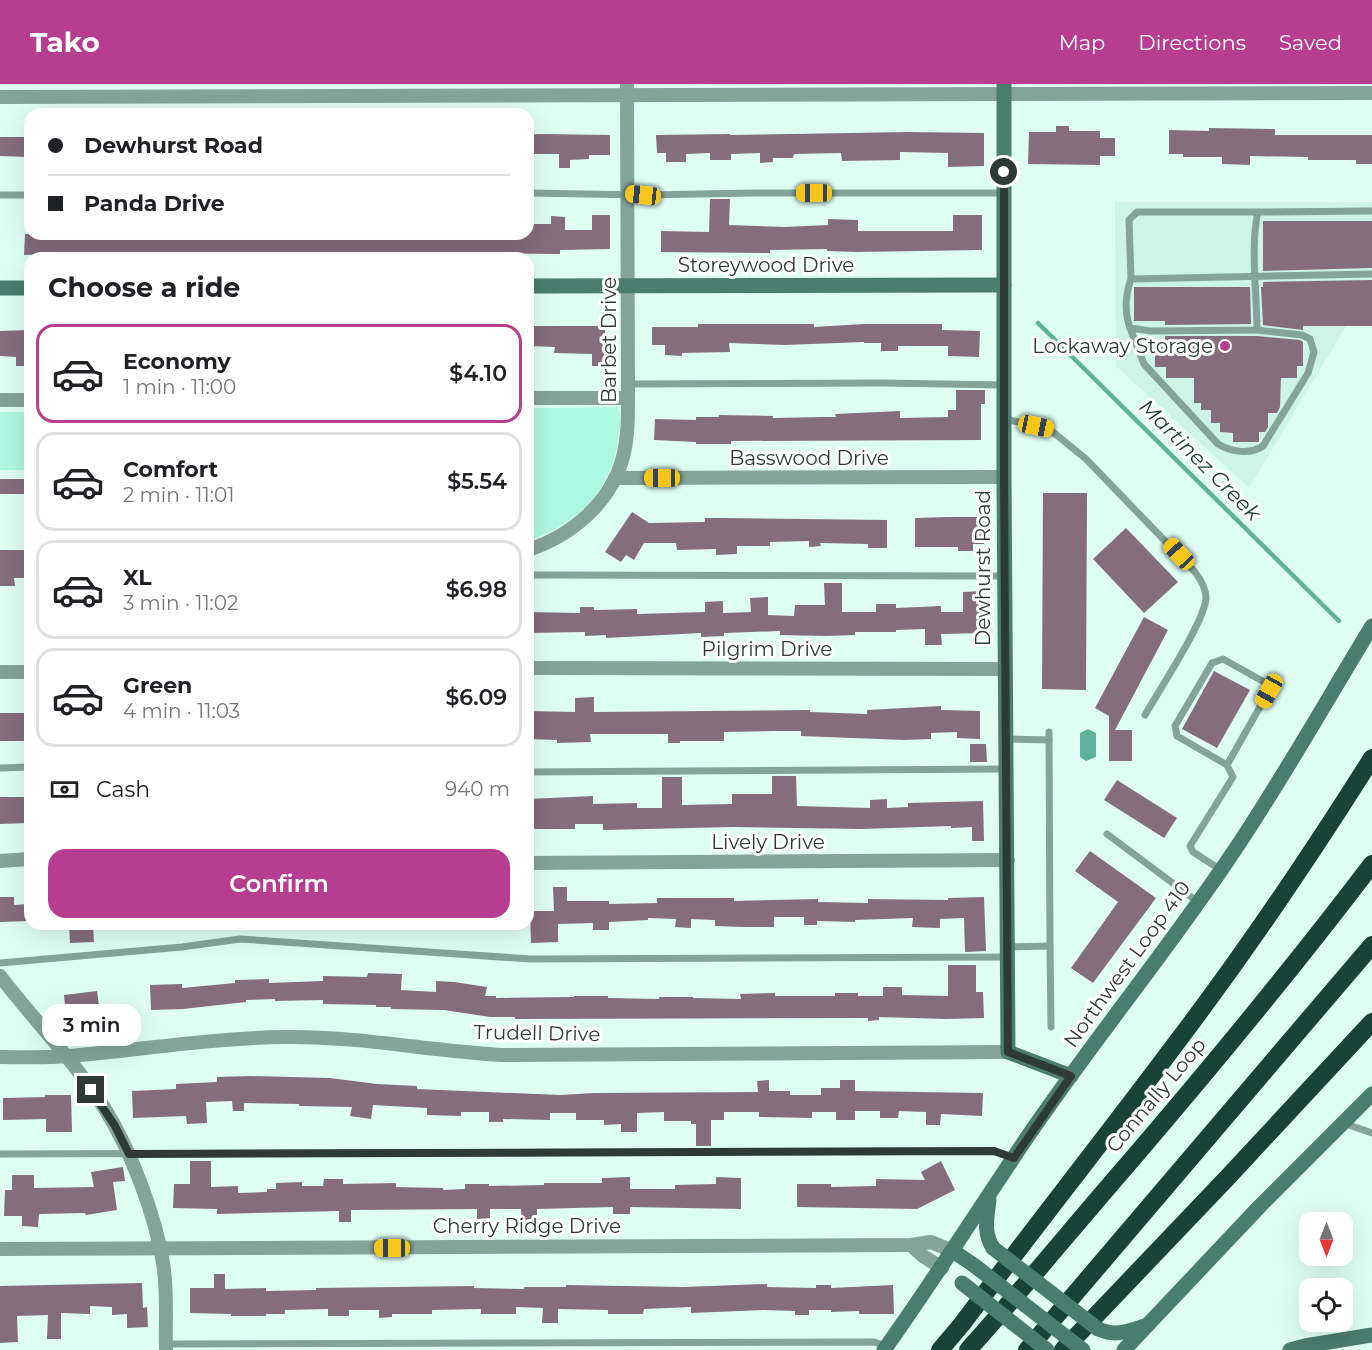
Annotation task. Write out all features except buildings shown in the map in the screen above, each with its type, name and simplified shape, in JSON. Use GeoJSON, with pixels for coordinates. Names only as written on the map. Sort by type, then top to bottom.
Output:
{"type":"FeatureCollection","features":[{"type":"Feature","properties":{"kind":"highway"},"geometry":{"type":"LineString","coordinates":[[940,1350],[1184,1033],[1249,943],[1372,758]]}},
{"type":"Feature","properties":{"kind":"highway","name":"Connally Loop"},"geometry":{"type":"LineString","coordinates":[[968,1350],[1047,1262],[1164,1122],[1309,946],[1372,864]]}},
{"type":"Feature","properties":{"kind":"highway"},"geometry":{"type":"LineString","coordinates":[[1027,1350],[1372,945]]}},
{"type":"Feature","properties":{"kind":"highway"},"geometry":{"type":"LineString","coordinates":[[1327,999],[1372,958]]}},
{"type":"Feature","properties":{"kind":"highway"},"geometry":{"type":"LineString","coordinates":[[1063,1350],[1372,1022]]}},
{"type":"Feature","properties":{"kind":"street"},"geometry":{"type":"LineString","coordinates":[[0,97],[627,89],[1004,89],[1372,93]]}},
{"type":"Feature","properties":{"kind":"street","name":"Barbet Drive"},"geometry":{"type":"LineString","coordinates":[[534,548],[568,531],[590,512],[609,491],[623,458],[628,431],[627,89]]}},
{"type":"Feature","properties":{"kind":"street","name":"Dewhurst Road"},"geometry":{"type":"LineString","coordinates":[[1004,89],[1004,576],[1008,1052]]}},
{"type":"Feature","properties":{"kind":"street","name":"Storeywood Drive"},"geometry":{"type":"LineString","coordinates":[[534,286],[1004,285]]}},
{"type":"Feature","properties":{"kind":"street"},"geometry":{"type":"LineString","coordinates":[[0,288],[24,288]]}},
{"type":"Feature","properties":{"kind":"street"},"geometry":{"type":"LineString","coordinates":[[534,398],[628,391]]}},
{"type":"Feature","properties":{"kind":"street"},"geometry":{"type":"LineString","coordinates":[[0,400],[24,400]]}},
{"type":"Feature","properties":{"kind":"street","name":"Basswood Drive"},"geometry":{"type":"LineString","coordinates":[[615,478],[1004,477]]}},
{"type":"Feature","properties":{"kind":"street","name":"Northwest Loop 410"},"geometry":{"type":"LineString","coordinates":[[885,1348],[942,1268],[1071,1076],[1146,977],[1221,870],[1280,782],[1372,626]]}},
{"type":"Feature","properties":{"kind":"street","name":"Pilgrim Drive"},"geometry":{"type":"LineString","coordinates":[[534,668],[1005,669]]}},
{"type":"Feature","properties":{"kind":"street"},"geometry":{"type":"LineString","coordinates":[[0,672],[24,672]]}},
{"type":"Feature","properties":{"kind":"street"},"geometry":{"type":"LineString","coordinates":[[0,861],[24,859]]}},
{"type":"Feature","properties":{"kind":"street","name":"Lively Drive"},"geometry":{"type":"LineString","coordinates":[[534,863],[1008,860]]}},
{"type":"Feature","properties":{"kind":"street"},"geometry":{"type":"LineString","coordinates":[[0,976],[104,1107],[129,1154],[160,1249],[165,1283],[166,1347]]}},
{"type":"Feature","properties":{"kind":"street","name":"Trudell Drive"},"geometry":{"type":"LineString","coordinates":[[0,1057],[66,1057],[248,1038],[285,1037],[353,1039],[502,1055],[1008,1052],[1071,1076]]}},
{"type":"Feature","properties":{"kind":"street"},"geometry":{"type":"LineString","coordinates":[[1124,1350],[1260,1206],[1372,1094]]}},
{"type":"Feature","properties":{"kind":"street"},"geometry":{"type":"LineString","coordinates":[[990,1194],[986,1225],[987,1239],[993,1248],[1092,1324],[1107,1332],[1115,1334],[1127,1332],[1147,1325]]}},
{"type":"Feature","properties":{"kind":"street","name":"Cherry Ridge Drive"},"geometry":{"type":"LineString","coordinates":[[0,1250],[911,1245],[931,1242],[953,1251],[975,1266],[1083,1350]]}},
{"type":"Feature","properties":{"kind":"street"},"geometry":{"type":"LineString","coordinates":[[911,1245],[1047,1350]]}},
{"type":"Feature","properties":{"kind":"street"},"geometry":{"type":"LineString","coordinates":[[1301,1349],[1372,1335]]}},
{"type":"Feature","properties":{"kind":"lane"},"geometry":{"type":"LineString","coordinates":[[534,194],[1004,192]]}},
{"type":"Feature","properties":{"kind":"lane"},"geometry":{"type":"LineString","coordinates":[[0,195],[24,195]]}},
{"type":"Feature","properties":{"kind":"lane"},"geometry":{"type":"LineString","coordinates":[[1130,328],[1151,331],[1257,330],[1302,335],[1310,339],[1314,352],[1308,373],[1263,446],[1256,451],[1228,451],[1218,444],[1144,364],[1130,328],[1127,320],[1125,295],[1131,279],[1129,220],[1137,212],[1372,211]]}},
{"type":"Feature","properties":{"kind":"lane"},"geometry":{"type":"LineString","coordinates":[[1257,330],[1255,224],[1258,212]]}},
{"type":"Feature","properties":{"kind":"lane"},"geometry":{"type":"LineString","coordinates":[[1131,279],[1372,274]]}},
{"type":"Feature","properties":{"kind":"lane"},"geometry":{"type":"LineString","coordinates":[[628,391],[883,383],[1004,385]]}},
{"type":"Feature","properties":{"kind":"lane"},"geometry":{"type":"LineString","coordinates":[[1004,419],[1048,428],[1086,459],[1195,572],[1203,584],[1206,598],[1198,622],[1145,715]]}},
{"type":"Feature","properties":{"kind":"lane"},"geometry":{"type":"LineString","coordinates":[[534,575],[1004,576]]}},
{"type":"Feature","properties":{"kind":"lane"},"geometry":{"type":"LineString","coordinates":[[1221,870],[1193,852],[1190,846],[1233,777],[1227,765],[1178,736],[1175,726],[1212,663],[1223,659],[1266,684],[1269,691],[1227,765]]}},
{"type":"Feature","properties":{"kind":"lane"},"geometry":{"type":"LineString","coordinates":[[1049,732],[1051,1027]]}},
{"type":"Feature","properties":{"kind":"lane"},"geometry":{"type":"LineString","coordinates":[[1006,739],[1049,740]]}},
{"type":"Feature","properties":{"kind":"lane"},"geometry":{"type":"LineString","coordinates":[[0,768],[24,767]]}},
{"type":"Feature","properties":{"kind":"lane"},"geometry":{"type":"LineString","coordinates":[[534,772],[1007,769]]}},
{"type":"Feature","properties":{"kind":"lane"},"geometry":{"type":"LineString","coordinates":[[1107,834],[1198,902]]}},
{"type":"Feature","properties":{"kind":"lane"},"geometry":{"type":"LineString","coordinates":[[0,963],[159,949],[240,939],[530,959],[1007,952],[1050,946]]}},
{"type":"Feature","properties":{"kind":"lane"},"geometry":{"type":"LineString","coordinates":[[1343,1123],[1372,1133]]}},
{"type":"Feature","properties":{"kind":"lane"},"geometry":{"type":"LineString","coordinates":[[0,1154],[994,1151],[1014,1158]]}},
{"type":"Feature","properties":{"kind":"lane"},"geometry":{"type":"LineString","coordinates":[[166,1347],[874,1342],[885,1348]]}},
{"type":"Feature","properties":{"kind":"shaded area","name":"Lockaway Storage"},"geometry":{"type":"Polygon","coordinates":[[[1115,202],[1372,202],[1372,326],[1346,326],[1249,488],[1116,366],[1115,202]]]}},
{"type":"Feature","properties":{"kind":"shaded area"},"geometry":{"type":"Polygon","coordinates":[[[618,407],[620,423],[614,458],[600,490],[576,515],[534,539],[534,408],[618,407]]]}},
{"type":"Feature","properties":{"kind":"shaded area"},"geometry":{"type":"Polygon","coordinates":[[[0,412],[24,412],[24,470],[0,470],[0,412]]]}},
{"type":"Feature","properties":{"kind":"shaded area"},"geometry":{"type":"Polygon","coordinates":[[[1088,729],[1096,733],[1096,757],[1086,761],[1080,757],[1080,733],[1088,729]]]}},
{"type":"Feature","properties":{"kind":"waterway","name":"Martinez Creek"},"geometry":{"type":"LineString","coordinates":[[1038,323],[1339,621]]}},
{"type":"Feature","properties":{"kind":"place","name":"Lockaway Storage"},"geometry":{"type":"Point","coordinates":[1225,346]}},
{"type":"Feature","properties":{"kind":"route"},"geometry":{"type":"LineString","coordinates":[[91,1090],[104,1107],[129,1154],[994,1151],[1014,1158],[1071,1076],[1008,1052],[1004,172]]}}]}
